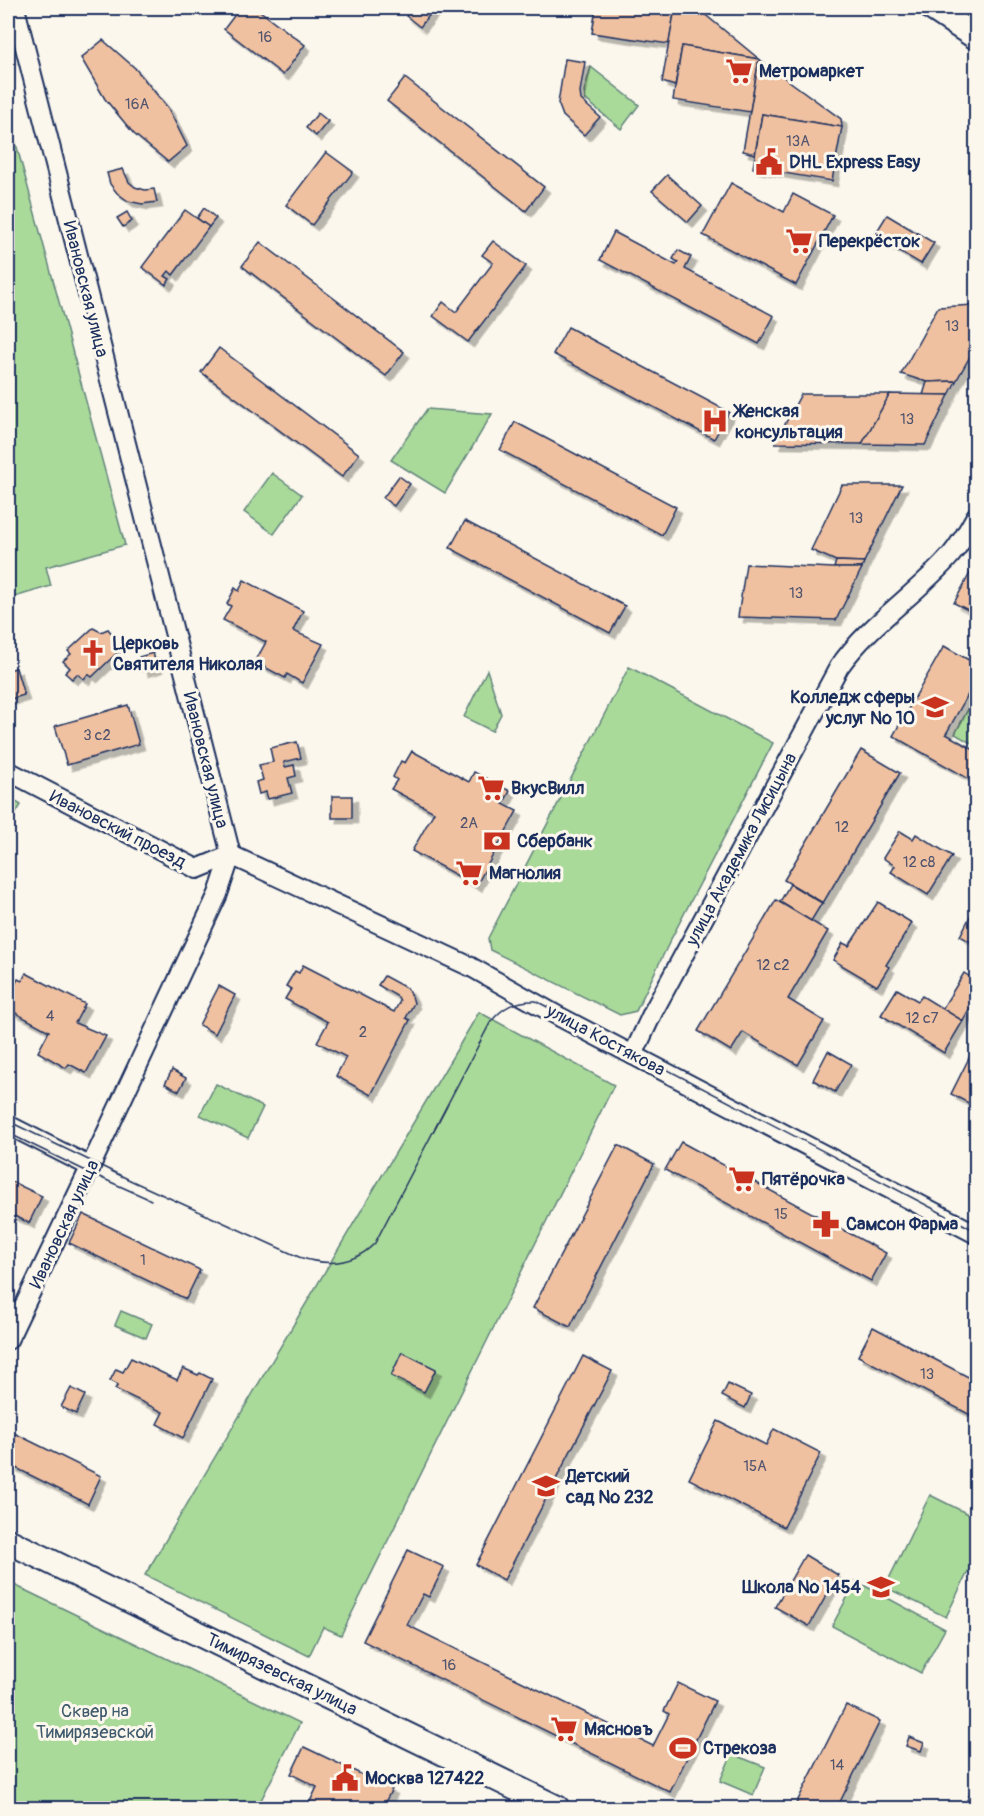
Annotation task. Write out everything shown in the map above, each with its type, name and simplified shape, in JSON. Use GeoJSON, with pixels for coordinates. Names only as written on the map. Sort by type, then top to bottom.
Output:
{"type":"FeatureCollection","features":[{"type":"Feature","properties":{"kind":"main road"},"geometry":{"type":"LineString","coordinates":[[932,8],[976,37]]}},
{"type":"Feature","properties":{"kind":"main road","name":"Тимирязевская улица"},"geometry":{"type":"LineString","coordinates":[[8,1541],[557,1809]]}},
{"type":"Feature","properties":{"kind":"street","name":"Ивановская улица"},"geometry":{"type":"LineString","coordinates":[[8,1340],[218,894],[231,855],[15,8]]}},
{"type":"Feature","properties":{"kind":"street","name":"улица Академика Лисицына"},"geometry":{"type":"LineString","coordinates":[[633,1055],[653,1012],[839,667],[861,639],[944,563],[961,542],[976,516]]}},
{"type":"Feature","properties":{"kind":"street","name":"Ивановский проезд"},"geometry":{"type":"LineString","coordinates":[[8,771],[197,869],[231,855]]}},
{"type":"Feature","properties":{"kind":"street","name":"улица Костякова"},"geometry":{"type":"LineString","coordinates":[[231,855],[471,967],[560,1017],[976,1234]]}},
{"type":"Feature","properties":{"kind":"street"},"geometry":{"type":"LineString","coordinates":[[8,1125],[91,1167]]}},
{"type":"Feature","properties":{"kind":"green space"},"geometry":{"type":"Polygon","coordinates":[[[591,67],[639,105],[621,129],[585,99],[584,91],[591,67]]]}},
{"type":"Feature","properties":{"kind":"green space"},"geometry":{"type":"Polygon","coordinates":[[[8,114],[125,545],[46,567],[51,586],[8,599],[8,114]]]}},
{"type":"Feature","properties":{"kind":"green space"},"geometry":{"type":"Polygon","coordinates":[[[427,409],[492,414],[445,493],[391,460],[427,409]]]}},
{"type":"Feature","properties":{"kind":"green space"},"geometry":{"type":"Polygon","coordinates":[[[272,473],[302,495],[274,534],[244,512],[272,473]]]}},
{"type":"Feature","properties":{"kind":"green space"},"geometry":{"type":"Polygon","coordinates":[[[629,667],[773,743],[636,1011],[620,1015],[490,950],[488,938],[629,667]]]}},
{"type":"Feature","properties":{"kind":"green space"},"geometry":{"type":"Polygon","coordinates":[[[487,670],[501,714],[492,731],[464,717],[487,670]]]}},
{"type":"Feature","properties":{"kind":"green space"},"geometry":{"type":"Polygon","coordinates":[[[976,694],[976,746],[955,734],[976,694]]]}},
{"type":"Feature","properties":{"kind":"green space"},"geometry":{"type":"Polygon","coordinates":[[[8,797],[21,805],[8,826],[8,797]]]}},
{"type":"Feature","properties":{"kind":"green space"},"geometry":{"type":"Polygon","coordinates":[[[479,1012],[614,1085],[341,1635],[323,1627],[309,1656],[145,1575],[479,1012]]]}},
{"type":"Feature","properties":{"kind":"green space"},"geometry":{"type":"Polygon","coordinates":[[[216,1084],[263,1107],[248,1138],[200,1115],[216,1084]]]}},
{"type":"Feature","properties":{"kind":"green space"},"geometry":{"type":"Polygon","coordinates":[[[121,1311],[152,1324],[146,1338],[115,1325],[121,1311]]]}},
{"type":"Feature","properties":{"kind":"green space"},"geometry":{"type":"Polygon","coordinates":[[[930,1495],[976,1518],[976,1555],[946,1617],[885,1587],[930,1495]]]}},
{"type":"Feature","properties":{"kind":"green space"},"geometry":{"type":"Polygon","coordinates":[[[856,1581],[945,1629],[921,1673],[832,1626],[856,1581]]]}},
{"type":"Feature","properties":{"kind":"green space","name":"Сквер на Тимирязевской"},"geometry":{"type":"Polygon","coordinates":[[[8,1582],[300,1723],[257,1808],[8,1808],[8,1582]]]}},
{"type":"Feature","properties":{"kind":"green space"},"geometry":{"type":"Polygon","coordinates":[[[732,1754],[765,1767],[753,1795],[720,1781],[732,1754]]]}},
{"type":"Feature","properties":{"kind":"building"},"geometry":{"type":"Polygon","coordinates":[[[240,8],[256,8],[305,45],[283,75],[224,29],[240,8]]]}},
{"type":"Feature","properties":{"kind":"building"},"geometry":{"type":"Polygon","coordinates":[[[413,8],[435,8],[420,27],[406,16],[413,8]]]}},
{"type":"Feature","properties":{"kind":"building"},"geometry":{"type":"Polygon","coordinates":[[[596,8],[675,8],[669,44],[592,33],[596,8]]]}},
{"type":"Feature","properties":{"kind":"building"},"geometry":{"type":"Polygon","coordinates":[[[675,8],[697,8],[759,59],[682,46],[675,86],[662,82],[675,8]]]}},
{"type":"Feature","properties":{"kind":"building"},"geometry":{"type":"Polygon","coordinates":[[[103,40],[135,68],[168,108],[187,146],[168,162],[134,134],[105,99],[81,58],[103,40]]]}},
{"type":"Feature","properties":{"kind":"building"},"geometry":{"type":"Polygon","coordinates":[[[682,46],[759,59],[750,112],[673,100],[682,46]]]}},
{"type":"Feature","properties":{"kind":"building"},"geometry":{"type":"Polygon","coordinates":[[[565,59],[585,62],[580,92],[581,100],[600,117],[584,135],[563,116],[558,103],[565,59]]]}},
{"type":"Feature","properties":{"kind":"building"},"geometry":{"type":"Polygon","coordinates":[[[759,59],[841,119],[842,127],[762,114],[755,154],[743,151],[759,59]]]}},
{"type":"Feature","properties":{"kind":"building"},"geometry":{"type":"Polygon","coordinates":[[[405,78],[544,187],[526,211],[387,101],[405,78]]]}},
{"type":"Feature","properties":{"kind":"building"},"geometry":{"type":"Polygon","coordinates":[[[318,113],[328,121],[316,136],[306,128],[318,113]]]}},
{"type":"Feature","properties":{"kind":"building"},"geometry":{"type":"Polygon","coordinates":[[[762,114],[842,127],[832,181],[753,168],[762,114]]]}},
{"type":"Feature","properties":{"kind":"building"},"geometry":{"type":"Polygon","coordinates":[[[326,152],[353,172],[312,225],[286,205],[326,152]]]}},
{"type":"Feature","properties":{"kind":"building"},"geometry":{"type":"Polygon","coordinates":[[[123,169],[129,182],[135,187],[145,190],[154,189],[157,202],[142,204],[128,201],[117,193],[110,184],[107,173],[123,169]]]}},
{"type":"Feature","properties":{"kind":"building"},"geometry":{"type":"Polygon","coordinates":[[[667,175],[702,206],[688,222],[652,191],[667,175]]]}},
{"type":"Feature","properties":{"kind":"building"},"geometry":{"type":"Polygon","coordinates":[[[731,183],[784,212],[793,194],[833,215],[796,285],[703,235],[731,183]]]}},
{"type":"Feature","properties":{"kind":"building"},"geometry":{"type":"Polygon","coordinates":[[[204,208],[216,218],[209,227],[197,218],[204,208]]]}},
{"type":"Feature","properties":{"kind":"building"},"geometry":{"type":"Polygon","coordinates":[[[185,210],[209,227],[173,275],[169,271],[165,276],[170,279],[166,285],[142,267],[185,210]]]}},
{"type":"Feature","properties":{"kind":"building"},"geometry":{"type":"Polygon","coordinates":[[[127,212],[132,221],[123,227],[117,218],[127,212]]]}},
{"type":"Feature","properties":{"kind":"building"},"geometry":{"type":"Polygon","coordinates":[[[887,215],[934,243],[921,264],[874,236],[887,215]]]}},
{"type":"Feature","properties":{"kind":"building"},"geometry":{"type":"Polygon","coordinates":[[[614,232],[676,265],[678,262],[673,259],[678,250],[691,257],[685,269],[774,316],[759,344],[600,260],[614,232]]]}},
{"type":"Feature","properties":{"kind":"building"},"geometry":{"type":"Polygon","coordinates":[[[493,241],[526,266],[468,342],[433,316],[443,302],[456,312],[493,263],[482,255],[493,241]]]}},
{"type":"Feature","properties":{"kind":"building"},"geometry":{"type":"Polygon","coordinates":[[[260,242],[404,352],[386,376],[242,266],[260,242]]]}},
{"type":"Feature","properties":{"kind":"building"},"geometry":{"type":"Polygon","coordinates":[[[976,305],[976,346],[956,381],[927,382],[901,374],[938,307],[976,305]]]}},
{"type":"Feature","properties":{"kind":"building"},"geometry":{"type":"Polygon","coordinates":[[[568,327],[729,412],[714,439],[553,354],[568,327]]]}},
{"type":"Feature","properties":{"kind":"building"},"geometry":{"type":"Polygon","coordinates":[[[219,348],[359,454],[342,477],[201,372],[219,348]]]}},
{"type":"Feature","properties":{"kind":"building"},"geometry":{"type":"Polygon","coordinates":[[[956,381],[949,395],[923,395],[927,382],[956,381]]]}},
{"type":"Feature","properties":{"kind":"building"},"geometry":{"type":"Polygon","coordinates":[[[801,394],[890,394],[862,444],[775,443],[801,394]]]}},
{"type":"Feature","properties":{"kind":"building"},"geometry":{"type":"Polygon","coordinates":[[[890,394],[949,395],[925,445],[862,444],[890,394]]]}},
{"type":"Feature","properties":{"kind":"building"},"geometry":{"type":"Polygon","coordinates":[[[515,422],[676,507],[662,535],[500,450],[515,422]]]}},
{"type":"Feature","properties":{"kind":"building"},"geometry":{"type":"Polygon","coordinates":[[[399,476],[410,484],[394,506],[383,498],[399,476]]]}},
{"type":"Feature","properties":{"kind":"building"},"geometry":{"type":"Polygon","coordinates":[[[842,485],[902,485],[864,562],[836,561],[811,550],[842,485]]]}},
{"type":"Feature","properties":{"kind":"building"},"geometry":{"type":"Polygon","coordinates":[[[465,521],[625,606],[610,633],[450,548],[465,521]]]}},
{"type":"Feature","properties":{"kind":"building"},"geometry":{"type":"Polygon","coordinates":[[[836,561],[864,562],[862,568],[834,568],[836,561]]]}},
{"type":"Feature","properties":{"kind":"building"},"geometry":{"type":"Polygon","coordinates":[[[976,562],[976,608],[974,613],[954,603],[976,562]]]}},
{"type":"Feature","properties":{"kind":"building"},"geometry":{"type":"Polygon","coordinates":[[[746,564],[862,568],[836,620],[738,617],[746,564]]]}},
{"type":"Feature","properties":{"kind":"building"},"geometry":{"type":"Polygon","coordinates":[[[244,580],[303,611],[293,631],[323,644],[302,683],[287,674],[285,678],[255,662],[266,642],[223,620],[231,606],[227,604],[235,588],[239,591],[244,580]]]}},
{"type":"Feature","properties":{"kind":"building","name":"Церковь Святителя Николая"},"geometry":{"type":"Polygon","coordinates":[[[93,628],[101,632],[108,629],[114,636],[118,652],[92,677],[88,674],[84,679],[77,674],[72,679],[65,673],[70,668],[63,661],[71,654],[68,651],[93,628]]]}},
{"type":"Feature","properties":{"kind":"building","name":"Колледж сферы услуг № 10"},"geometry":{"type":"Polygon","coordinates":[[[944,646],[976,664],[976,680],[946,734],[976,751],[976,783],[893,736],[944,646]]]}},
{"type":"Feature","properties":{"kind":"building"},"geometry":{"type":"Polygon","coordinates":[[[153,653],[157,667],[143,671],[139,657],[153,653]]]}},
{"type":"Feature","properties":{"kind":"building"},"geometry":{"type":"Polygon","coordinates":[[[16,668],[24,695],[8,700],[8,670],[16,668]]]}},
{"type":"Feature","properties":{"kind":"building"},"geometry":{"type":"Polygon","coordinates":[[[128,705],[139,744],[67,765],[55,726],[128,705]]]}},
{"type":"Feature","properties":{"kind":"building"},"geometry":{"type":"Polygon","coordinates":[[[297,742],[301,758],[284,762],[285,767],[294,765],[296,776],[288,778],[292,793],[268,799],[266,792],[259,794],[256,782],[263,780],[259,765],[273,762],[270,748],[297,742]]]}},
{"type":"Feature","properties":{"kind":"building"},"geometry":{"type":"Polygon","coordinates":[[[861,750],[900,773],[823,903],[784,880],[861,750]]]}},
{"type":"Feature","properties":{"kind":"building"},"geometry":{"type":"Polygon","coordinates":[[[412,751],[469,782],[474,772],[510,791],[503,804],[517,811],[476,886],[412,851],[434,812],[391,789],[397,780],[393,777],[401,761],[405,763],[412,751]]]}},
{"type":"Feature","properties":{"kind":"building"},"geometry":{"type":"Polygon","coordinates":[[[332,796],[352,796],[352,818],[332,818],[332,796]]]}},
{"type":"Feature","properties":{"kind":"building"},"geometry":{"type":"Polygon","coordinates":[[[900,831],[913,839],[916,834],[952,856],[928,895],[891,872],[895,866],[883,858],[900,831]]]}},
{"type":"Feature","properties":{"kind":"building"},"geometry":{"type":"Polygon","coordinates":[[[790,884],[822,903],[811,921],[780,902],[790,884]]]}},
{"type":"Feature","properties":{"kind":"building"},"geometry":{"type":"Polygon","coordinates":[[[776,900],[828,931],[788,999],[824,1021],[798,1065],[743,1032],[731,1051],[698,1031],[776,900]]]}},
{"type":"Feature","properties":{"kind":"building"},"geometry":{"type":"Polygon","coordinates":[[[878,902],[912,923],[886,965],[889,967],[877,986],[833,960],[843,943],[849,946],[878,902]]]}},
{"type":"Feature","properties":{"kind":"building"},"geometry":{"type":"Polygon","coordinates":[[[976,905],[976,945],[960,936],[976,905]]]}},
{"type":"Feature","properties":{"kind":"building"},"geometry":{"type":"Polygon","coordinates":[[[303,965],[394,1012],[400,1001],[398,997],[378,985],[384,976],[408,989],[412,996],[414,1003],[406,1018],[410,1020],[371,1095],[336,1076],[346,1057],[317,1042],[328,1022],[285,999],[291,989],[286,986],[295,971],[299,973],[303,965]]]}},
{"type":"Feature","properties":{"kind":"building"},"geometry":{"type":"Polygon","coordinates":[[[26,973],[85,1004],[75,1023],[106,1036],[86,1073],[69,1064],[66,1068],[38,1052],[49,1031],[8,1009],[13,998],[9,996],[18,979],[22,981],[26,973]]]}},
{"type":"Feature","properties":{"kind":"building"},"geometry":{"type":"Polygon","coordinates":[[[964,973],[976,981],[976,998],[963,1021],[942,1009],[964,973]]]}},
{"type":"Feature","properties":{"kind":"building"},"geometry":{"type":"Polygon","coordinates":[[[219,986],[235,995],[215,1034],[199,1025],[219,986]]]}},
{"type":"Feature","properties":{"kind":"building"},"geometry":{"type":"Polygon","coordinates":[[[897,989],[918,1001],[922,996],[963,1021],[944,1053],[881,1015],[897,989]]]}},
{"type":"Feature","properties":{"kind":"building"},"geometry":{"type":"Polygon","coordinates":[[[976,1044],[976,1107],[951,1094],[976,1044]]]}},
{"type":"Feature","properties":{"kind":"building"},"geometry":{"type":"Polygon","coordinates":[[[828,1051],[851,1064],[835,1092],[813,1080],[828,1051]]]}},
{"type":"Feature","properties":{"kind":"building"},"geometry":{"type":"Polygon","coordinates":[[[172,1070],[186,1078],[179,1091],[165,1084],[172,1070]]]}},
{"type":"Feature","properties":{"kind":"building"},"geometry":{"type":"Polygon","coordinates":[[[681,1142],[886,1253],[871,1281],[665,1170],[681,1142]]]}},
{"type":"Feature","properties":{"kind":"building"},"geometry":{"type":"Polygon","coordinates":[[[618,1145],[654,1164],[570,1327],[533,1308],[618,1145]]]}},
{"type":"Feature","properties":{"kind":"building"},"geometry":{"type":"Polygon","coordinates":[[[8,1180],[42,1196],[29,1223],[8,1213],[8,1180]]]}},
{"type":"Feature","properties":{"kind":"building"},"geometry":{"type":"Polygon","coordinates":[[[83,1214],[200,1270],[186,1299],[69,1243],[83,1214]]]}},
{"type":"Feature","properties":{"kind":"building"},"geometry":{"type":"Polygon","coordinates":[[[873,1327],[976,1381],[976,1418],[858,1356],[873,1327]]]}},
{"type":"Feature","properties":{"kind":"building"},"geometry":{"type":"Polygon","coordinates":[[[402,1352],[436,1369],[424,1392],[391,1376],[402,1352]]]}},
{"type":"Feature","properties":{"kind":"building"},"geometry":{"type":"Polygon","coordinates":[[[583,1356],[612,1371],[504,1580],[476,1565],[583,1356]]]}},
{"type":"Feature","properties":{"kind":"building"},"geometry":{"type":"Polygon","coordinates":[[[131,1358],[177,1380],[183,1368],[212,1379],[183,1438],[157,1424],[163,1412],[115,1389],[118,1385],[110,1381],[116,1369],[123,1372],[131,1358]]]}},
{"type":"Feature","properties":{"kind":"building"},"geometry":{"type":"Polygon","coordinates":[[[728,1384],[751,1395],[745,1408],[722,1396],[728,1384]]]}},
{"type":"Feature","properties":{"kind":"building"},"geometry":{"type":"Polygon","coordinates":[[[71,1388],[85,1395],[76,1414],[61,1407],[71,1388]]]}},
{"type":"Feature","properties":{"kind":"building"},"geometry":{"type":"Polygon","coordinates":[[[718,1421],[766,1445],[774,1429],[821,1453],[784,1527],[689,1479],[718,1421]]]}},
{"type":"Feature","properties":{"kind":"building"},"geometry":{"type":"Polygon","coordinates":[[[8,1430],[101,1476],[88,1504],[8,1464],[8,1430]]]}},
{"type":"Feature","properties":{"kind":"building"},"geometry":{"type":"Polygon","coordinates":[[[408,1550],[444,1567],[429,1597],[423,1594],[407,1625],[653,1746],[669,1714],[664,1711],[678,1683],[715,1701],[670,1792],[363,1641],[408,1550]]]}},
{"type":"Feature","properties":{"kind":"building"},"geometry":{"type":"Polygon","coordinates":[[[805,1555],[838,1575],[809,1626],[775,1607],[805,1555]]]}},
{"type":"Feature","properties":{"kind":"building"},"geometry":{"type":"Polygon","coordinates":[[[846,1705],[880,1721],[837,1808],[794,1808],[846,1705]]]}},
{"type":"Feature","properties":{"kind":"building"},"geometry":{"type":"Polygon","coordinates":[[[909,1737],[924,1743],[921,1751],[906,1746],[909,1737]]]}},
{"type":"Feature","properties":{"kind":"building"},"geometry":{"type":"Polygon","coordinates":[[[304,1747],[392,1789],[382,1808],[307,1808],[317,1787],[291,1774],[304,1747]]]}},
{"type":"Feature","properties":{"kind":"building"},"geometry":{"type":"Polygon","coordinates":[[[976,1782],[976,1808],[963,1808],[976,1782]]]}},
{"type":"Feature","properties":{"kind":"tram line"},"geometry":{"type":"LineString","coordinates":[[8,1121],[132,1181],[299,1257],[319,1262],[339,1262],[358,1256],[375,1243],[490,1023],[510,1006],[536,1001],[976,1231]]}},
{"type":"Feature","properties":{"kind":"tram line"},"geometry":{"type":"LineString","coordinates":[[8,1133],[151,1200]]}},
{"type":"Feature","properties":{"kind":"place","name":"Метромаркет"},"geometry":{"type":"Point","coordinates":[739,71]}},
{"type":"Feature","properties":{"kind":"place","name":"DHL Express Easy"},"geometry":{"type":"Point","coordinates":[769,162]}},
{"type":"Feature","properties":{"kind":"place","name":"Перекрёсток"},"geometry":{"type":"Point","coordinates":[799,241]}},
{"type":"Feature","properties":{"kind":"place","name":"Женская консультация"},"geometry":{"type":"Point","coordinates":[715,421]}},
{"type":"Feature","properties":{"kind":"place","name":"Церковь Святителя Николая"},"geometry":{"type":"Point","coordinates":[93,653]}},
{"type":"Feature","properties":{"kind":"place","name":"Колледж сферы услуг № 10"},"geometry":{"type":"Point","coordinates":[935,707]}},
{"type":"Feature","properties":{"kind":"place","name":"ВкусВилл"},"geometry":{"type":"Point","coordinates":[491,788]}},
{"type":"Feature","properties":{"kind":"place","name":"Сбербанк"},"geometry":{"type":"Point","coordinates":[497,841]}},
{"type":"Feature","properties":{"kind":"place","name":"Магнолия"},"geometry":{"type":"Point","coordinates":[469,873]}},
{"type":"Feature","properties":{"kind":"place","name":"Пятёрочка"},"geometry":{"type":"Point","coordinates":[742,1179]}},
{"type":"Feature","properties":{"kind":"place","name":"Самсон Фарма"},"geometry":{"type":"Point","coordinates":[826,1224]}},
{"type":"Feature","properties":{"kind":"place","name":"Детский сад № 232"},"geometry":{"type":"Point","coordinates":[546,1486]}},
{"type":"Feature","properties":{"kind":"place","name":"Школа № 1454"},"geometry":{"type":"Point","coordinates":[881,1587]}},
{"type":"Feature","properties":{"kind":"place","name":"Мясновъ"},"geometry":{"type":"Point","coordinates":[564,1729]}},
{"type":"Feature","properties":{"kind":"place","name":"Стрекоза"},"geometry":{"type":"Point","coordinates":[683,1748]}},
{"type":"Feature","properties":{"kind":"place","name":"Москва 127422"},"geometry":{"type":"Point","coordinates":[345,1778]}}]}
